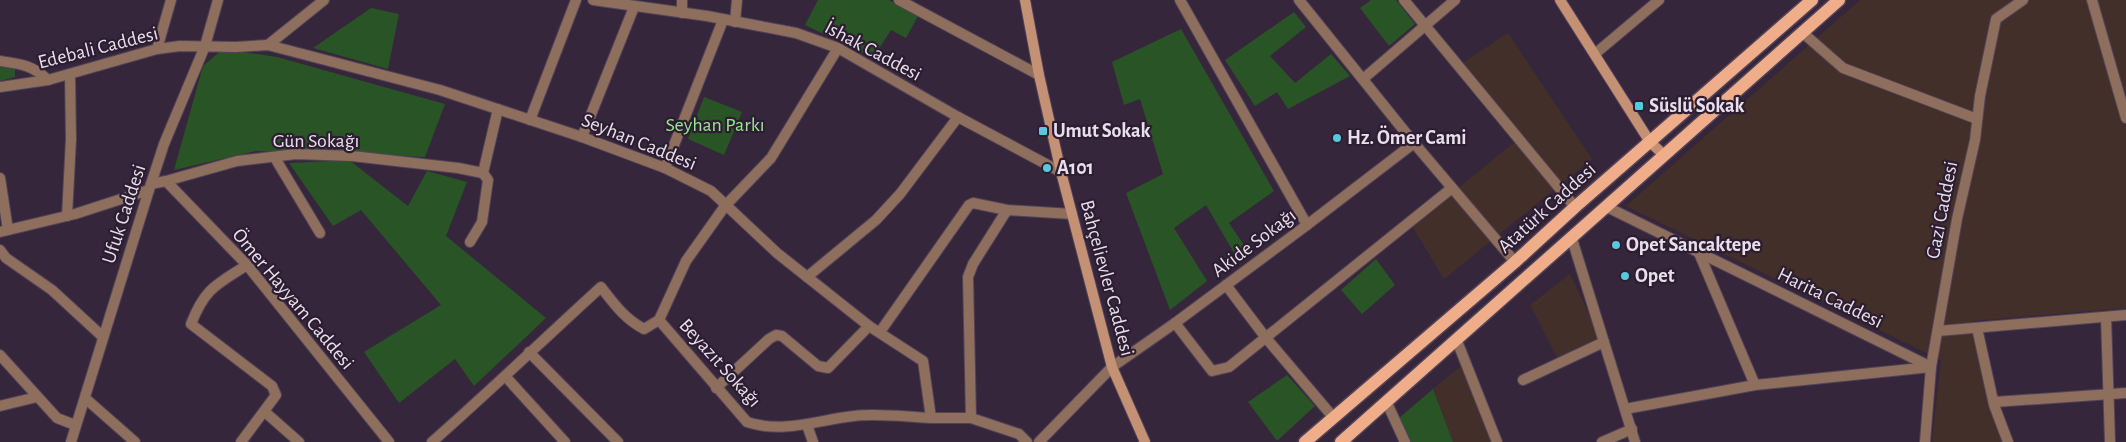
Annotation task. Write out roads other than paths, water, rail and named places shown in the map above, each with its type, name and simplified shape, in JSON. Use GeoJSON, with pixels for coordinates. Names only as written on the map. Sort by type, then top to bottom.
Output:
{"type":"FeatureCollection","features":[{"type":"Feature","properties":{"kind":"main road","name":"Bahçelievler Caddesi"},"geometry":{"type":"LineString","coordinates":[[1025,0],[1038,75],[1061,172],[1112,367],[1145,442]]}},
{"type":"Feature","properties":{"kind":"main road"},"geometry":{"type":"LineString","coordinates":[[1560,0],[1650,142],[1664,155]]}},
{"type":"Feature","properties":{"kind":"main road","name":"Atatürk Caddesi"},"geometry":{"type":"LineString","coordinates":[[1341,442],[1572,239],[1839,0]]}},
{"type":"Feature","properties":{"kind":"main road","name":"Atatürk Caddesi"},"geometry":{"type":"LineString","coordinates":[[1305,442],[1515,262],[1808,1]]}},
{"type":"Feature","properties":{"kind":"street"},"geometry":{"type":"LineString","coordinates":[[157,49],[170,0]]}},
{"type":"Feature","properties":{"kind":"street","name":"Ufuk Caddesi"},"geometry":{"type":"LineString","coordinates":[[71,442],[75,424],[85,398],[164,144],[205,46],[218,0]]}},
{"type":"Feature","properties":{"kind":"street"},"geometry":{"type":"LineString","coordinates":[[268,45],[324,0]]}},
{"type":"Feature","properties":{"kind":"street"},"geometry":{"type":"LineString","coordinates":[[530,120],[576,0]]}},
{"type":"Feature","properties":{"kind":"street","name":"İshak Caddesi"},"geometry":{"type":"LineString","coordinates":[[593,0],[796,33],[838,48],[958,117],[1061,172]]}},
{"type":"Feature","properties":{"kind":"street"},"geometry":{"type":"LineString","coordinates":[[682,0],[682,13]]}},
{"type":"Feature","properties":{"kind":"street"},"geometry":{"type":"LineString","coordinates":[[735,22],[736,0]]}},
{"type":"Feature","properties":{"kind":"street"},"geometry":{"type":"LineString","coordinates":[[899,0],[1038,75]]}},
{"type":"Feature","properties":{"kind":"street"},"geometry":{"type":"LineString","coordinates":[[1180,0],[1307,225]]}},
{"type":"Feature","properties":{"kind":"street"},"geometry":{"type":"LineString","coordinates":[[1299,0],[1414,143],[1515,262]]}},
{"type":"Feature","properties":{"kind":"street"},"geometry":{"type":"LineString","coordinates":[[1404,0],[1575,207]]}},
{"type":"Feature","properties":{"kind":"street"},"geometry":{"type":"LineString","coordinates":[[1363,79],[1455,0]]}},
{"type":"Feature","properties":{"kind":"street"},"geometry":{"type":"LineString","coordinates":[[1596,54],[1659,0]]}},
{"type":"Feature","properties":{"kind":"street"},"geometry":{"type":"LineString","coordinates":[[2092,0],[2126,118]]}},
{"type":"Feature","properties":{"kind":"street","name":"Gazi Caddesi"},"geometry":{"type":"LineString","coordinates":[[1925,442],[1931,367],[1957,219],[1975,140],[1980,96],[1996,19],[2019,1]]}},
{"type":"Feature","properties":{"kind":"street"},"geometry":{"type":"LineString","coordinates":[[582,137],[634,7]]}},
{"type":"Feature","properties":{"kind":"street"},"geometry":{"type":"LineString","coordinates":[[665,168],[723,20]]}},
{"type":"Feature","properties":{"kind":"street"},"geometry":{"type":"LineString","coordinates":[[1802,33],[1843,68],[1977,119]]}},
{"type":"Feature","properties":{"kind":"street","name":"Seyhan Caddesi"},"geometry":{"type":"LineString","coordinates":[[205,46],[268,45],[440,90],[582,137],[665,168],[711,191],[776,253],[869,326],[923,361],[931,418]]}},
{"type":"Feature","properties":{"kind":"street","name":"Edebali Caddesi"},"geometry":{"type":"LineString","coordinates":[[0,87],[48,80],[157,49],[180,46],[205,46]]}},
{"type":"Feature","properties":{"kind":"street"},"geometry":{"type":"LineString","coordinates":[[659,320],[686,261],[725,206],[771,158],[838,48]]}},
{"type":"Feature","properties":{"kind":"street"},"geometry":{"type":"LineString","coordinates":[[0,61],[25,65],[38,70],[48,80]]}},
{"type":"Feature","properties":{"kind":"street"},"geometry":{"type":"LineString","coordinates":[[67,216],[70,74]]}},
{"type":"Feature","properties":{"kind":"street"},"geometry":{"type":"LineString","coordinates":[[470,242],[482,222],[488,180],[483,173],[498,109]]}},
{"type":"Feature","properties":{"kind":"street"},"geometry":{"type":"LineString","coordinates":[[807,277],[876,220],[900,194],[958,117]]}},
{"type":"Feature","properties":{"kind":"street","name":"Akide Sokağı"},"geometry":{"type":"LineString","coordinates":[[1039,442],[1112,367],[1175,323],[1414,143]]}},
{"type":"Feature","properties":{"kind":"street","name":"Gün Sokağı"},"geometry":{"type":"LineString","coordinates":[[4,231],[67,216],[166,181],[237,161],[296,154],[352,156],[458,168],[483,173]]}},
{"type":"Feature","properties":{"kind":"street"},"geometry":{"type":"LineString","coordinates":[[275,158],[320,233]]}},
{"type":"Feature","properties":{"kind":"street"},"geometry":{"type":"LineString","coordinates":[[0,178],[4,231]]}},
{"type":"Feature","properties":{"kind":"street","name":"Ömer Hayyam Caddesi"},"geometry":{"type":"LineString","coordinates":[[166,181],[246,265],[389,442]]}},
{"type":"Feature","properties":{"kind":"street"},"geometry":{"type":"LineString","coordinates":[[1175,323],[1212,371],[1229,367],[1452,188]]}},
{"type":"Feature","properties":{"kind":"street"},"geometry":{"type":"LineString","coordinates":[[880,332],[969,205],[974,202],[1007,210],[1072,214]]}},
{"type":"Feature","properties":{"kind":"street","name":"Harita Caddesi"},"geometry":{"type":"LineString","coordinates":[[1607,206],[1931,367]]}},
{"type":"Feature","properties":{"kind":"street"},"geometry":{"type":"LineString","coordinates":[[971,418],[968,277],[973,264],[1007,210]]}},
{"type":"Feature","properties":{"kind":"street"},"geometry":{"type":"LineString","coordinates":[[1572,239],[1635,442]]}},
{"type":"Feature","properties":{"kind":"street"},"geometry":{"type":"LineString","coordinates":[[0,250],[6,258],[52,290],[103,337]]}},
{"type":"Feature","properties":{"kind":"street"},"geometry":{"type":"LineString","coordinates":[[1699,253],[1755,385]]}},
{"type":"Feature","properties":{"kind":"street"},"geometry":{"type":"LineString","coordinates":[[241,442],[276,396],[272,386],[191,324],[199,304],[213,286],[246,265]]}},
{"type":"Feature","properties":{"kind":"street"},"geometry":{"type":"LineString","coordinates":[[1226,285],[1266,338],[1333,418]]}},
{"type":"Feature","properties":{"kind":"street","name":"Beyazıt Sokağı"},"geometry":{"type":"LineString","coordinates":[[432,442],[506,377],[530,352],[601,287],[620,312],[634,324],[644,329],[659,320],[747,422],[764,428],[807,425],[855,415],[971,418],[1018,434],[1027,442]]}},
{"type":"Feature","properties":{"kind":"street"},"geometry":{"type":"LineString","coordinates":[[1938,331],[2126,315]]}},
{"type":"Feature","properties":{"kind":"street"},"geometry":{"type":"LineString","coordinates":[[2106,317],[2110,442]]}},
{"type":"Feature","properties":{"kind":"street"},"geometry":{"type":"LineString","coordinates":[[716,388],[769,339],[776,335],[782,336],[818,366],[828,368],[869,326]]}},
{"type":"Feature","properties":{"kind":"street"},"geometry":{"type":"LineString","coordinates":[[1977,328],[1994,402],[2008,442]]}},
{"type":"Feature","properties":{"kind":"street"},"geometry":{"type":"LineString","coordinates":[[1457,341],[1497,442]]}},
{"type":"Feature","properties":{"kind":"street"},"geometry":{"type":"LineString","coordinates":[[1523,380],[1604,342]]}},
{"type":"Feature","properties":{"kind":"street"},"geometry":{"type":"LineString","coordinates":[[530,352],[618,442]]}},
{"type":"Feature","properties":{"kind":"street"},"geometry":{"type":"LineString","coordinates":[[0,355],[57,418],[75,424]]}},
{"type":"Feature","properties":{"kind":"street"},"geometry":{"type":"LineString","coordinates":[[1625,409],[1755,385],[1931,367]]}},
{"type":"Feature","properties":{"kind":"street"},"geometry":{"type":"LineString","coordinates":[[506,377],[565,442]]}},
{"type":"Feature","properties":{"kind":"street"},"geometry":{"type":"LineString","coordinates":[[1994,402],[2126,393]]}},
{"type":"Feature","properties":{"kind":"street"},"geometry":{"type":"LineString","coordinates":[[0,406],[38,397]]}},
{"type":"Feature","properties":{"kind":"street"},"geometry":{"type":"LineString","coordinates":[[85,398],[136,442]]}},
{"type":"Feature","properties":{"kind":"street"},"geometry":{"type":"LineString","coordinates":[[1386,401],[1405,442]]}},
{"type":"Feature","properties":{"kind":"street"},"geometry":{"type":"LineString","coordinates":[[265,412],[299,442]]}},
{"type":"Feature","properties":{"kind":"street"},"geometry":{"type":"LineString","coordinates":[[807,425],[813,442]]}},
{"type":"Feature","properties":{"kind":"street"},"geometry":{"type":"LineString","coordinates":[[1602,442],[1632,429]]}},
{"type":"Feature","properties":{"kind":"place","name":"Süslü Sokak"},"geometry":{"type":"Point","coordinates":[1639,106]}},
{"type":"Feature","properties":{"kind":"place","name":"Umut Sokak"},"geometry":{"type":"Point","coordinates":[1043,131]}},
{"type":"Feature","properties":{"kind":"place","name":"Hz. Ömer Cami"},"geometry":{"type":"Point","coordinates":[1337,138]}},
{"type":"Feature","properties":{"kind":"place","name":"A101"},"geometry":{"type":"Point","coordinates":[1047,168]}},
{"type":"Feature","properties":{"kind":"place","name":"Opet Sancaktepe"},"geometry":{"type":"Point","coordinates":[1616,245]}},
{"type":"Feature","properties":{"kind":"place","name":"Opet"},"geometry":{"type":"Point","coordinates":[1625,276]}},
{"type":"Feature","properties":{"kind":"park label","name":"Seyhan Parkı"},"geometry":{"type":"Point","coordinates":[715,125]}}]}
